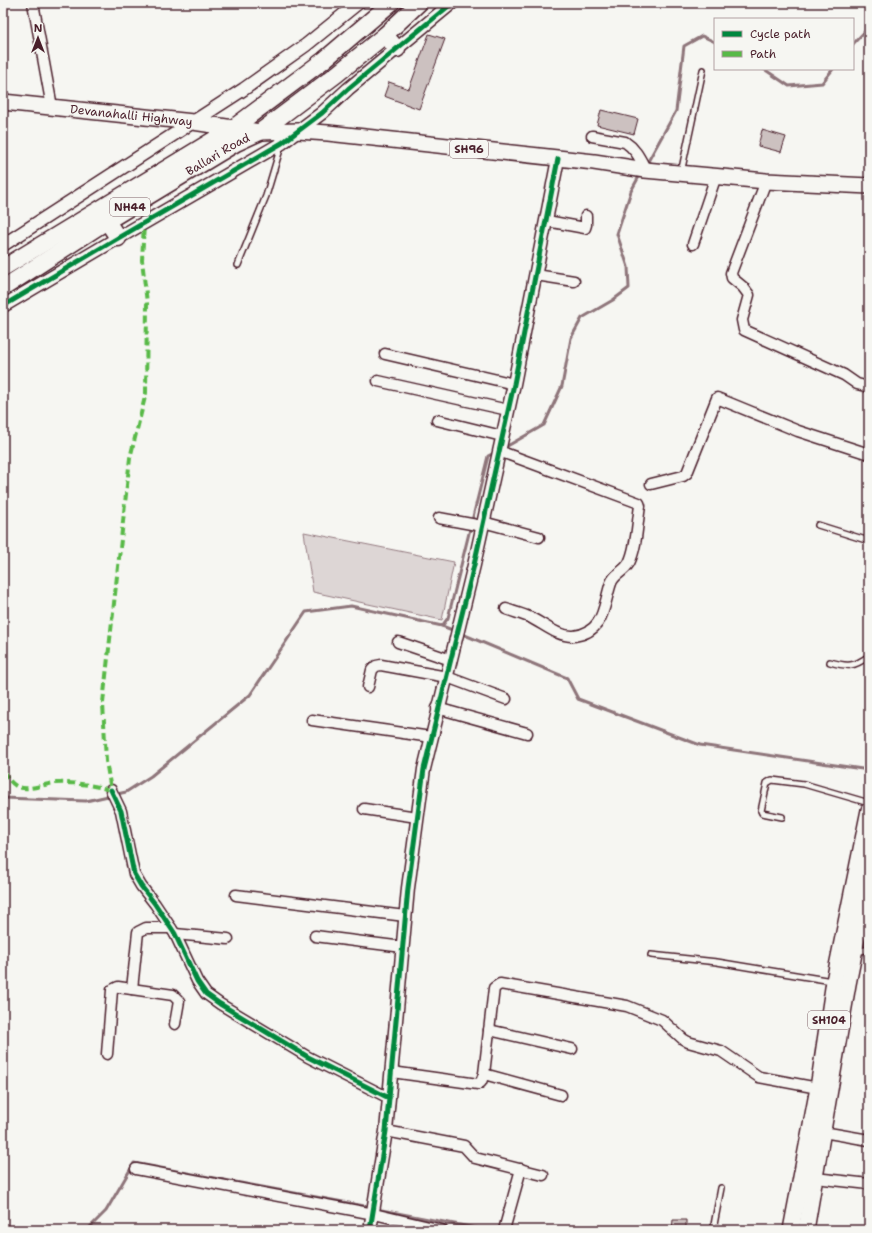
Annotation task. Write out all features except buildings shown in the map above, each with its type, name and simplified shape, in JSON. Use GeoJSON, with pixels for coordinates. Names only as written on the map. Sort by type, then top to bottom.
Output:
{"type":"FeatureCollection","features":[{"type":"Feature","properties":{"kind":"highway","name":"Ballari Road"},"geometry":{"type":"LineString","coordinates":[[3,268],[232,128],[324,60],[391,3]]}},
{"type":"Feature","properties":{"kind":"highway","name":"Ballari Road"},"geometry":{"type":"LineString","coordinates":[[3,288],[107,221],[236,143],[260,132],[297,105],[385,34],[419,3]]}},
{"type":"Feature","properties":{"kind":"highway"},"geometry":{"type":"LineString","coordinates":[[385,34],[397,49]]}},
{"type":"Feature","properties":{"kind":"highway"},"geometry":{"type":"LineString","coordinates":[[107,221],[118,238]]}},
{"type":"Feature","properties":{"kind":"main road","name":"Devanahalli Highway"},"geometry":{"type":"LineString","coordinates":[[3,102],[193,122],[260,132]]}},
{"type":"Feature","properties":{"kind":"main road","name":"SH96"},"geometry":{"type":"LineString","coordinates":[[260,132],[298,131],[594,162],[643,170],[681,174],[766,181],[869,186]]}},
{"type":"Feature","properties":{"kind":"main road","name":"SH104"},"geometry":{"type":"LineString","coordinates":[[806,1230],[823,1132],[841,982],[869,810]]}},
{"type":"Feature","properties":{"kind":"main road","name":"SH104"},"geometry":{"type":"LineString","coordinates":[[791,1230],[818,1088],[841,982],[854,952],[869,878]]}},
{"type":"Feature","properties":{"kind":"street"},"geometry":{"type":"LineString","coordinates":[[33,3],[52,107]]}},
{"type":"Feature","properties":{"kind":"street"},"geometry":{"type":"LineString","coordinates":[[3,245],[193,122],[306,45],[358,3]]}},
{"type":"Feature","properties":{"kind":"street"},"geometry":{"type":"LineString","coordinates":[[3,306],[282,143],[322,113],[348,88],[452,3]]}},
{"type":"Feature","properties":{"kind":"street"},"geometry":{"type":"LineString","coordinates":[[592,136],[625,142],[635,151],[643,170]]}},
{"type":"Feature","properties":{"kind":"street"},"geometry":{"type":"LineString","coordinates":[[370,1230],[386,1132],[405,916],[424,769],[458,632],[501,444],[558,159]]}},
{"type":"Feature","properties":{"kind":"street"},"geometry":{"type":"LineString","coordinates":[[693,244],[716,176]]}},
{"type":"Feature","properties":{"kind":"street"},"geometry":{"type":"LineString","coordinates":[[766,181],[731,273],[732,278],[743,287],[749,295],[742,320],[744,330],[844,375],[857,384],[869,386]]}},
{"type":"Feature","properties":{"kind":"street"},"geometry":{"type":"LineString","coordinates":[[546,221],[585,228],[586,216]]}},
{"type":"Feature","properties":{"kind":"street"},"geometry":{"type":"LineString","coordinates":[[536,275],[574,280]]}},
{"type":"Feature","properties":{"kind":"street"},"geometry":{"type":"LineString","coordinates":[[385,354],[514,384]]}},
{"type":"Feature","properties":{"kind":"street"},"geometry":{"type":"LineString","coordinates":[[378,381],[508,410]]}},
{"type":"Feature","properties":{"kind":"street"},"geometry":{"type":"LineString","coordinates":[[651,484],[683,476],[687,473],[717,398],[798,431],[869,454]]}},
{"type":"Feature","properties":{"kind":"street"},"geometry":{"type":"LineString","coordinates":[[437,420],[501,444],[638,503],[640,506],[630,561],[624,571],[614,577],[611,582],[602,616],[596,626],[574,636],[561,634],[530,617],[506,609]]}},
{"type":"Feature","properties":{"kind":"street"},"geometry":{"type":"LineString","coordinates":[[439,518],[483,524],[539,537]]}},
{"type":"Feature","properties":{"kind":"street"},"geometry":{"type":"LineString","coordinates":[[398,642],[451,660]]}},
{"type":"Feature","properties":{"kind":"street"},"geometry":{"type":"LineString","coordinates":[[368,687],[372,670],[376,666],[381,665],[447,677],[506,699]]}},
{"type":"Feature","properties":{"kind":"street"},"geometry":{"type":"LineString","coordinates":[[438,708],[527,733]]}},
{"type":"Feature","properties":{"kind":"street"},"geometry":{"type":"LineString","coordinates":[[312,720],[431,737]]}},
{"type":"Feature","properties":{"kind":"street"},"geometry":{"type":"LineString","coordinates":[[110,790],[121,811],[134,874],[173,931],[197,981],[206,994],[308,1057],[389,1098]]}},
{"type":"Feature","properties":{"kind":"street"},"geometry":{"type":"LineString","coordinates":[[364,809],[417,817]]}},
{"type":"Feature","properties":{"kind":"street"},"geometry":{"type":"LineString","coordinates":[[236,895],[405,916]]}},
{"type":"Feature","properties":{"kind":"street"},"geometry":{"type":"LineString","coordinates":[[132,989],[138,932],[146,928],[228,939]]}},
{"type":"Feature","properties":{"kind":"street"},"geometry":{"type":"LineString","coordinates":[[315,936],[403,947]]}},
{"type":"Feature","properties":{"kind":"street"},"geometry":{"type":"LineString","coordinates":[[392,1072],[478,1084],[481,1082],[484,1074],[494,988],[500,984],[627,1006],[662,1020],[682,1039],[688,1042],[721,1051],[758,1077],[818,1088]]}},
{"type":"Feature","properties":{"kind":"street"},"geometry":{"type":"LineString","coordinates":[[107,1054],[112,990],[118,987],[173,995],[177,997],[179,1001],[175,1024]]}},
{"type":"Feature","properties":{"kind":"street"},"geometry":{"type":"LineString","coordinates":[[489,1030],[572,1049]]}},
{"type":"Feature","properties":{"kind":"street"},"geometry":{"type":"LineString","coordinates":[[484,1074],[561,1095]]}},
{"type":"Feature","properties":{"kind":"street"},"geometry":{"type":"LineString","coordinates":[[386,1132],[464,1146],[475,1158],[543,1175]]}},
{"type":"Feature","properties":{"kind":"street"},"geometry":{"type":"LineString","coordinates":[[823,1132],[869,1140]]}},
{"type":"Feature","properties":{"kind":"street"},"geometry":{"type":"LineString","coordinates":[[136,1169],[374,1210],[442,1230]]}},
{"type":"Feature","properties":{"kind":"street"},"geometry":{"type":"LineString","coordinates":[[504,1230],[521,1169]]}},
{"type":"Feature","properties":{"kind":"street"},"geometry":{"type":"LineString","coordinates":[[816,1178],[869,1184]]}},
{"type":"Feature","properties":{"kind":"lane"},"geometry":{"type":"LineString","coordinates":[[681,174],[703,70]]}},
{"type":"Feature","properties":{"kind":"lane"},"geometry":{"type":"LineString","coordinates":[[238,265],[266,196],[282,143]]}},
{"type":"Feature","properties":{"kind":"lane"},"geometry":{"type":"LineString","coordinates":[[818,525],[869,541]]}},
{"type":"Feature","properties":{"kind":"lane"},"geometry":{"type":"LineString","coordinates":[[830,662],[850,666],[858,664],[869,656]]}},
{"type":"Feature","properties":{"kind":"lane"},"geometry":{"type":"LineString","coordinates":[[782,817],[762,813],[761,811],[767,783],[772,780],[804,784],[869,803]]}},
{"type":"Feature","properties":{"kind":"lane"},"geometry":{"type":"LineString","coordinates":[[854,952],[869,950]]}},
{"type":"Feature","properties":{"kind":"lane"},"geometry":{"type":"LineString","coordinates":[[651,955],[717,962],[841,982]]}},
{"type":"Feature","properties":{"kind":"lane"},"geometry":{"type":"LineString","coordinates":[[713,1230],[721,1188]]}},
{"type":"Feature","properties":{"kind":"shaded area"},"geometry":{"type":"Polygon","coordinates":[[[304,532],[454,562],[442,620],[313,592],[304,532]]]}},
{"type":"Feature","properties":{"kind":"waterway"},"geometry":{"type":"LineString","coordinates":[[854,43],[869,27]]}},
{"type":"Feature","properties":{"kind":"waterway"},"geometry":{"type":"LineString","coordinates":[[646,165],[676,111],[684,46],[702,36],[714,42]]}},
{"type":"Feature","properties":{"kind":"waterway"},"geometry":{"type":"LineString","coordinates":[[765,70],[789,86],[822,83],[832,70]]}},
{"type":"Feature","properties":{"kind":"waterway"},"geometry":{"type":"LineString","coordinates":[[502,449],[544,425],[562,386],[571,338],[582,318],[613,300],[629,288],[628,267],[617,234],[631,191],[641,173]]}},
{"type":"Feature","properties":{"kind":"waterway"},"geometry":{"type":"LineString","coordinates":[[3,798],[86,801],[126,792],[151,776],[250,695],[306,612],[351,606],[442,626],[448,618],[488,456],[496,452]]}},
{"type":"Feature","properties":{"kind":"waterway"},"geometry":{"type":"LineString","coordinates":[[442,626],[455,631]]}},
{"type":"Feature","properties":{"kind":"waterway"},"geometry":{"type":"LineString","coordinates":[[460,633],[567,678],[578,699],[700,745],[869,770]]}},
{"type":"Feature","properties":{"kind":"waterway"},"geometry":{"type":"LineString","coordinates":[[87,1230],[106,1211],[134,1163],[370,1207]]}},
{"type":"Feature","properties":{"kind":"waterway"},"geometry":{"type":"LineString","coordinates":[[376,1209],[486,1230]]}},
{"type":"Feature","properties":{"kind":"waterway"},"geometry":{"type":"LineString","coordinates":[[3,1227],[15,1230]]}},
{"type":"Feature","properties":{"kind":"marked path"},"geometry":{"type":"LineString","coordinates":[[3,771],[13,784],[23,788],[32,788],[55,783],[69,783],[83,784],[111,790],[106,761],[103,703],[130,458],[146,393],[147,303],[142,260],[144,224]]}},
{"type":"Feature","properties":{"kind":"cycle path"},"geometry":{"type":"LineString","coordinates":[[3,306],[282,143],[322,113],[348,89],[452,3]]}},
{"type":"Feature","properties":{"kind":"cycle path"},"geometry":{"type":"LineString","coordinates":[[370,1230],[386,1131],[408,888],[424,769],[474,565],[514,384],[558,159]]}},
{"type":"Feature","properties":{"kind":"cycle path"},"geometry":{"type":"LineString","coordinates":[[111,790],[121,811],[134,874],[175,934],[197,981],[206,994],[308,1057],[389,1098]]}}]}
